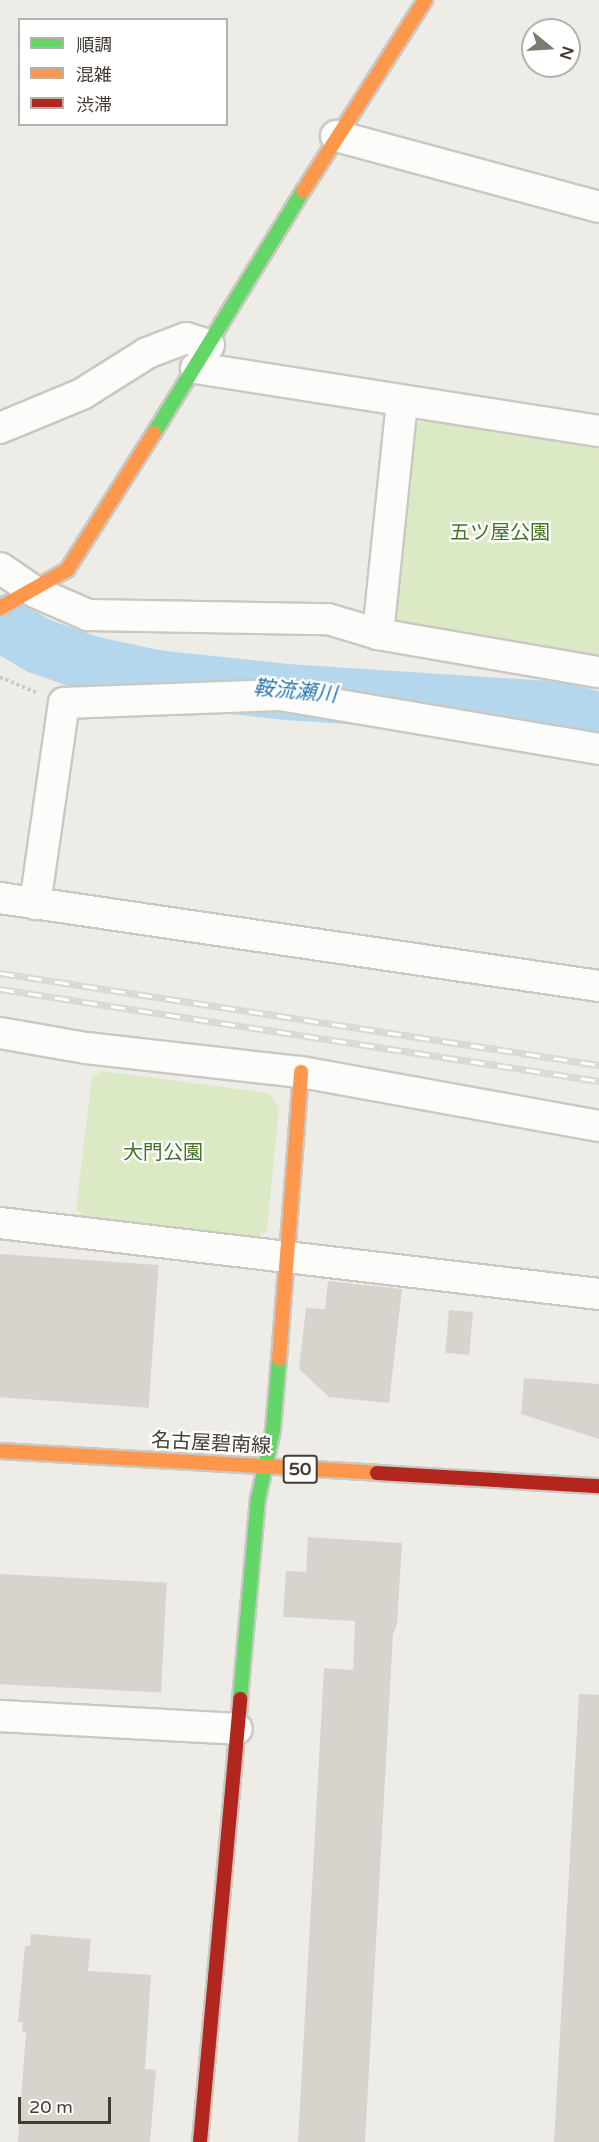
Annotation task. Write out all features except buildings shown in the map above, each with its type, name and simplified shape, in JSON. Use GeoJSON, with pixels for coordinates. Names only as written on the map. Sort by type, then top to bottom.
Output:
{"type":"FeatureCollection","features":[{"type":"Feature","properties":{"kind":"street"},"geometry":{"type":"LineString","coordinates":[[0,608],[34,592],[67,570],[202,357],[336,136],[425,0]]}},
{"type":"Feature","properties":{"kind":"street"},"geometry":{"type":"LineString","coordinates":[[336,136],[599,207]]}},
{"type":"Feature","properties":{"kind":"street"},"geometry":{"type":"LineString","coordinates":[[0,428],[81,394],[147,353],[186,338],[202,357],[402,402],[599,431]]}},
{"type":"Feature","properties":{"kind":"street"},"geometry":{"type":"LineString","coordinates":[[378,634],[402,402]]}},
{"type":"Feature","properties":{"kind":"street"},"geometry":{"type":"LineString","coordinates":[[0,568],[34,592],[88,615],[328,619],[378,634],[599,672]]}},
{"type":"Feature","properties":{"kind":"street"},"geometry":{"type":"LineString","coordinates":[[35,904],[64,703],[280,695],[599,748]]}},
{"type":"Feature","properties":{"kind":"street"},"geometry":{"type":"LineString","coordinates":[[0,898],[599,986]]}},
{"type":"Feature","properties":{"kind":"street"},"geometry":{"type":"LineString","coordinates":[[0,1033],[86,1048],[301,1072],[599,1126]]}},
{"type":"Feature","properties":{"kind":"street"},"geometry":{"type":"LineString","coordinates":[[200,2142],[258,1499],[273,1430],[301,1072]]}},
{"type":"Feature","properties":{"kind":"street"},"geometry":{"type":"LineString","coordinates":[[0,1223],[599,1294]]}},
{"type":"Feature","properties":{"kind":"street","name":"名古屋碧南線"},"geometry":{"type":"LineString","coordinates":[[0,1451],[599,1486]]}},
{"type":"Feature","properties":{"kind":"street"},"geometry":{"type":"LineString","coordinates":[[0,1725],[0,1716],[237,1729]]}},
{"type":"Feature","properties":{"kind":"path"},"geometry":{"type":"LineString","coordinates":[[0,677],[64,703]]}},
{"type":"Feature","properties":{"kind":"green space","name":"五ツ屋公園"},"geometry":{"type":"Polygon","coordinates":[[[427,419],[599,445],[599,656],[404,624],[392,614],[413,425],[427,419]]]}},
{"type":"Feature","properties":{"kind":"green space","name":"大門公園"},"geometry":{"type":"Polygon","coordinates":[[[102,1071],[268,1093],[279,1107],[267,1230],[256,1239],[85,1218],[76,1209],[92,1077],[102,1071]]]}},
{"type":"Feature","properties":{"kind":"waterway","name":"鞍流瀬川"},"geometry":{"type":"LineString","coordinates":[[0,623],[39,646],[91,664],[156,678],[286,692],[561,710],[599,720]]}},
{"type":"Feature","properties":{"kind":"railway"},"geometry":{"type":"LineString","coordinates":[[0,973],[599,1065]]}},
{"type":"Feature","properties":{"kind":"railway"},"geometry":{"type":"LineString","coordinates":[[0,989],[599,1081]]}},
{"type":"Feature","properties":{"kind":"traffic: fast"},"geometry":{"type":"LineString","coordinates":[[154,433],[303,191]]}},
{"type":"Feature","properties":{"kind":"traffic: fast"},"geometry":{"type":"LineString","coordinates":[[240,1699],[258,1499],[273,1430],[279,1359]]}},
{"type":"Feature","properties":{"kind":"traffic: slow"},"geometry":{"type":"LineString","coordinates":[[303,191],[425,0]]}},
{"type":"Feature","properties":{"kind":"traffic: slow"},"geometry":{"type":"LineString","coordinates":[[0,608],[67,570],[154,433]]}},
{"type":"Feature","properties":{"kind":"traffic: slow"},"geometry":{"type":"LineString","coordinates":[[279,1359],[301,1072]]}},
{"type":"Feature","properties":{"kind":"traffic: slow"},"geometry":{"type":"LineString","coordinates":[[0,1451],[377,1473]]}},
{"type":"Feature","properties":{"kind":"traffic: jam"},"geometry":{"type":"LineString","coordinates":[[377,1473],[599,1486]]}},
{"type":"Feature","properties":{"kind":"traffic: jam"},"geometry":{"type":"LineString","coordinates":[[200,2142],[240,1699]]}}]}
